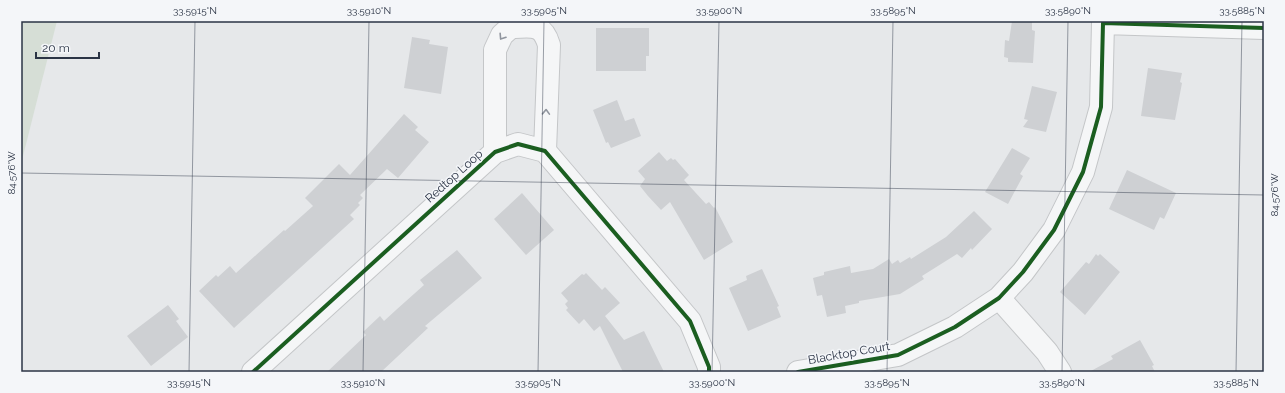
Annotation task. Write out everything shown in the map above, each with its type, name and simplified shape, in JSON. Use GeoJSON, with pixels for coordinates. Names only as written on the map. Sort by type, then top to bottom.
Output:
{"type":"FeatureCollection","features":[{"type":"Feature","properties":{"kind":"street","name":"Blacktop Court"},"geometry":{"type":"LineString","coordinates":[[798,372],[898,354],[955,327],[999,298],[1023,272],[1054,230],[1083,172],[1101,107],[1103,23],[1264,28]]}},
{"type":"Feature","properties":{"kind":"street","name":"Redtop Loop"},"geometry":{"type":"LineString","coordinates":[[253,372],[495,152],[518,144],[545,151],[549,45],[546,34],[536,26],[511,27],[502,35],[495,50],[495,152]]}},
{"type":"Feature","properties":{"kind":"street"},"geometry":{"type":"LineString","coordinates":[[545,151],[690,321],[709,367],[709,372]]}},
{"type":"Feature","properties":{"kind":"street"},"geometry":{"type":"LineString","coordinates":[[999,298],[1047,352],[1060,372]]}},
{"type":"Feature","properties":{"kind":"shaded area"},"geometry":{"type":"Polygon","coordinates":[[[21,21],[57,21],[21,164],[21,21]]]}},
{"type":"Feature","properties":{"kind":"building"},"geometry":{"type":"Polygon","coordinates":[[[1012,21],[1032,21],[1032,30],[1035,31],[1033,63],[1008,62],[1008,58],[1004,57],[1005,40],[1009,41],[1012,21]]]}},
{"type":"Feature","properties":{"kind":"building"},"geometry":{"type":"Polygon","coordinates":[[[596,28],[649,28],[649,56],[646,56],[646,71],[596,71],[596,28]]]}},
{"type":"Feature","properties":{"kind":"building"},"geometry":{"type":"Polygon","coordinates":[[[412,37],[430,40],[429,44],[448,47],[441,94],[404,88],[412,37]]]}},
{"type":"Feature","properties":{"kind":"building"},"geometry":{"type":"Polygon","coordinates":[[[1148,68],[1182,73],[1180,82],[1182,83],[1175,120],[1141,116],[1148,68]]]}},
{"type":"Feature","properties":{"kind":"building"},"geometry":{"type":"Polygon","coordinates":[[[1032,86],[1057,92],[1046,132],[1023,127],[1028,120],[1024,119],[1032,86]]]}},
{"type":"Feature","properties":{"kind":"building"},"geometry":{"type":"Polygon","coordinates":[[[617,100],[625,121],[634,118],[641,136],[611,148],[608,142],[606,143],[593,110],[617,100]]]}},
{"type":"Feature","properties":{"kind":"building"},"geometry":{"type":"Polygon","coordinates":[[[404,114],[418,127],[415,130],[429,142],[398,178],[387,169],[360,195],[363,198],[358,203],[360,205],[350,215],[354,219],[234,328],[199,291],[216,275],[218,277],[230,266],[236,273],[313,206],[305,198],[339,164],[350,175],[404,114]]]}},
{"type":"Feature","properties":{"kind":"building"},"geometry":{"type":"Polygon","coordinates":[[[1012,148],[1030,158],[1020,174],[1023,176],[1008,204],[985,192],[1012,148]]]}},
{"type":"Feature","properties":{"kind":"building"},"geometry":{"type":"Polygon","coordinates":[[[659,152],[667,161],[671,158],[673,160],[675,159],[689,175],[684,180],[706,204],[709,202],[714,208],[715,207],[733,242],[704,260],[670,202],[661,210],[640,186],[645,179],[638,171],[659,152]]]}},
{"type":"Feature","properties":{"kind":"building"},"geometry":{"type":"Polygon","coordinates":[[[1127,170],[1176,193],[1164,219],[1160,217],[1154,230],[1109,209],[1127,170]]]}},
{"type":"Feature","properties":{"kind":"building"},"geometry":{"type":"Polygon","coordinates":[[[522,193],[554,230],[526,255],[494,219],[522,193]]]}},
{"type":"Feature","properties":{"kind":"building"},"geometry":{"type":"Polygon","coordinates":[[[974,211],[992,229],[962,258],[957,254],[922,276],[924,279],[900,294],[859,301],[859,303],[845,306],[846,313],[827,317],[822,295],[817,296],[813,278],[824,275],[824,272],[850,266],[851,273],[873,269],[889,259],[892,264],[898,260],[900,263],[910,257],[911,259],[946,237],[974,211]]]}},
{"type":"Feature","properties":{"kind":"building"},"geometry":{"type":"Polygon","coordinates":[[[457,250],[482,278],[425,326],[428,328],[381,372],[327,372],[366,335],[363,332],[380,316],[384,321],[424,285],[420,280],[457,250]]]}},
{"type":"Feature","properties":{"kind":"building"},"geometry":{"type":"Polygon","coordinates":[[[1096,254],[1098,256],[1100,254],[1120,272],[1085,315],[1060,292],[1086,262],[1089,264],[1096,254]]]}},
{"type":"Feature","properties":{"kind":"building"},"geometry":{"type":"Polygon","coordinates":[[[762,269],[779,306],[777,307],[781,317],[748,331],[729,288],[747,280],[746,276],[762,269]]]}},
{"type":"Feature","properties":{"kind":"building"},"geometry":{"type":"Polygon","coordinates":[[[586,273],[602,290],[605,287],[620,303],[605,316],[624,340],[644,331],[664,372],[623,372],[600,326],[594,331],[584,319],[579,324],[566,310],[568,308],[565,304],[568,301],[561,293],[582,274],[584,275],[586,273]]]}},
{"type":"Feature","properties":{"kind":"building"},"geometry":{"type":"Polygon","coordinates":[[[168,305],[179,319],[176,321],[188,337],[151,366],[127,336],[168,305]]]}},
{"type":"Feature","properties":{"kind":"building"},"geometry":{"type":"Polygon","coordinates":[[[1140,340],[1154,365],[1152,366],[1155,372],[1089,372],[1113,359],[1111,356],[1140,340]]]}},
{"type":"Feature","properties":{"kind":"cycle path"},"geometry":{"type":"LineString","coordinates":[[798,372],[898,355],[955,327],[999,298],[1023,272],[1054,230],[1083,172],[1101,107],[1103,23],[1264,28]]}},
{"type":"Feature","properties":{"kind":"cycle path"},"geometry":{"type":"LineString","coordinates":[[253,372],[495,152],[518,144],[545,151],[690,321],[709,367],[709,372]]}}]}
